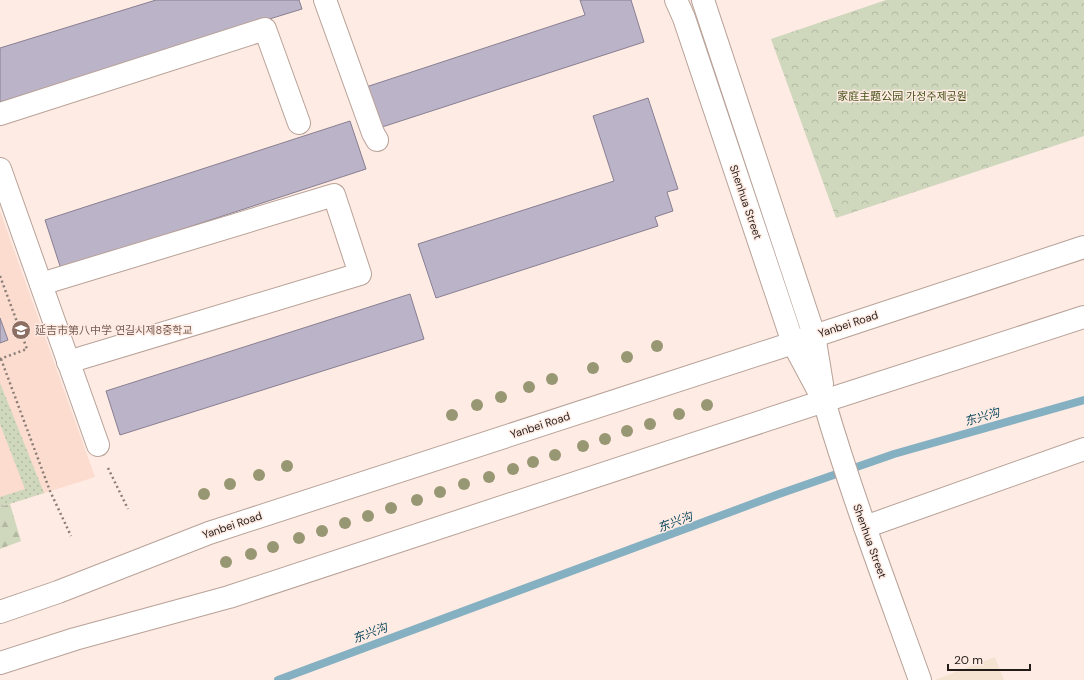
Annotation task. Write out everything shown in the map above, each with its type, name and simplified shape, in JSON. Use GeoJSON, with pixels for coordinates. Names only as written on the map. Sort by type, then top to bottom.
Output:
{"type":"FeatureCollection","features":[{"type":"Feature","properties":{"kind":"main road"},"geometry":{"type":"LineString","coordinates":[[325,0],[373,133],[377,140]]}},
{"type":"Feature","properties":{"kind":"main road","name":"Shenhua Street"},"geometry":{"type":"LineString","coordinates":[[676,0],[793,343],[824,401]]}},
{"type":"Feature","properties":{"kind":"main road","name":"Shenhua Street"},"geometry":{"type":"LineString","coordinates":[[703,0],[814,335],[824,401],[839,451],[920,680]]}},
{"type":"Feature","properties":{"kind":"main road"},"geometry":{"type":"LineString","coordinates":[[0,114],[265,29],[299,123]]}},
{"type":"Feature","properties":{"kind":"main road"},"geometry":{"type":"LineString","coordinates":[[0,169],[98,445]]}},
{"type":"Feature","properties":{"kind":"main road"},"geometry":{"type":"LineString","coordinates":[[41,284],[334,195],[360,274],[68,362]]}},
{"type":"Feature","properties":{"kind":"main road","name":"Yanbei Road"},"geometry":{"type":"LineString","coordinates":[[0,612],[58,592],[209,533],[793,343],[1084,246]]}},
{"type":"Feature","properties":{"kind":"main road"},"geometry":{"type":"LineString","coordinates":[[0,663],[75,638],[229,597],[1084,317]]}},
{"type":"Feature","properties":{"kind":"main road"},"geometry":{"type":"LineString","coordinates":[[865,527],[1084,449]]}},
{"type":"Feature","properties":{"kind":"path"},"geometry":{"type":"LineString","coordinates":[[0,276],[27,349],[1,359],[50,491],[71,536]]}},
{"type":"Feature","properties":{"kind":"path"},"geometry":{"type":"LineString","coordinates":[[98,445],[128,509]]}},
{"type":"Feature","properties":{"kind":"shaded area","name":"延吉市第八中学 연길시제8중학교"},"geometry":{"type":"Polygon","coordinates":[[[0,211],[95,477],[0,507],[0,211]]]}},
{"type":"Feature","properties":{"kind":"shaded area"},"geometry":{"type":"Polygon","coordinates":[[[995,657],[1004,680],[935,680],[995,657]]]}},
{"type":"Feature","properties":{"kind":"green space","name":"家庭主题公园 가정주제공원"},"geometry":{"type":"Polygon","coordinates":[[[886,0],[1084,0],[1084,136],[836,218],[771,39],[886,0]]]}},
{"type":"Feature","properties":{"kind":"green space"},"geometry":{"type":"Polygon","coordinates":[[[0,383],[44,493],[0,507],[0,497],[25,489],[0,424],[0,383]]]}},
{"type":"Feature","properties":{"kind":"green space"},"geometry":{"type":"Polygon","coordinates":[[[10,504],[21,541],[0,549],[0,507],[10,504]]]}},
{"type":"Feature","properties":{"kind":"building"},"geometry":{"type":"Polygon","coordinates":[[[156,0],[299,0],[302,9],[0,102],[0,48],[156,0]]]}},
{"type":"Feature","properties":{"kind":"building"},"geometry":{"type":"Polygon","coordinates":[[[580,0],[631,0],[644,42],[376,129],[363,88],[585,15],[580,0]]]}},
{"type":"Feature","properties":{"kind":"building"},"geometry":{"type":"Polygon","coordinates":[[[648,98],[678,189],[667,192],[673,211],[655,217],[658,226],[436,298],[418,244],[614,181],[593,116],[648,98]]]}},
{"type":"Feature","properties":{"kind":"building"},"geometry":{"type":"Polygon","coordinates":[[[350,121],[366,169],[61,269],[45,220],[350,121]]]}},
{"type":"Feature","properties":{"kind":"building"},"geometry":{"type":"Polygon","coordinates":[[[410,294],[424,339],[120,435],[106,391],[410,294]]]}},
{"type":"Feature","properties":{"kind":"building"},"geometry":{"type":"Polygon","coordinates":[[[0,318],[8,340],[0,343],[0,318]]]}},
{"type":"Feature","properties":{"kind":"waterway","name":"东兴沟"},"geometry":{"type":"LineString","coordinates":[[278,680],[779,494],[894,454],[1084,400]]}},
{"type":"Feature","properties":{"kind":"place","name":"延吉市第八中学 연길시제8중학교"},"geometry":{"type":"Point","coordinates":[21,330]}}]}
